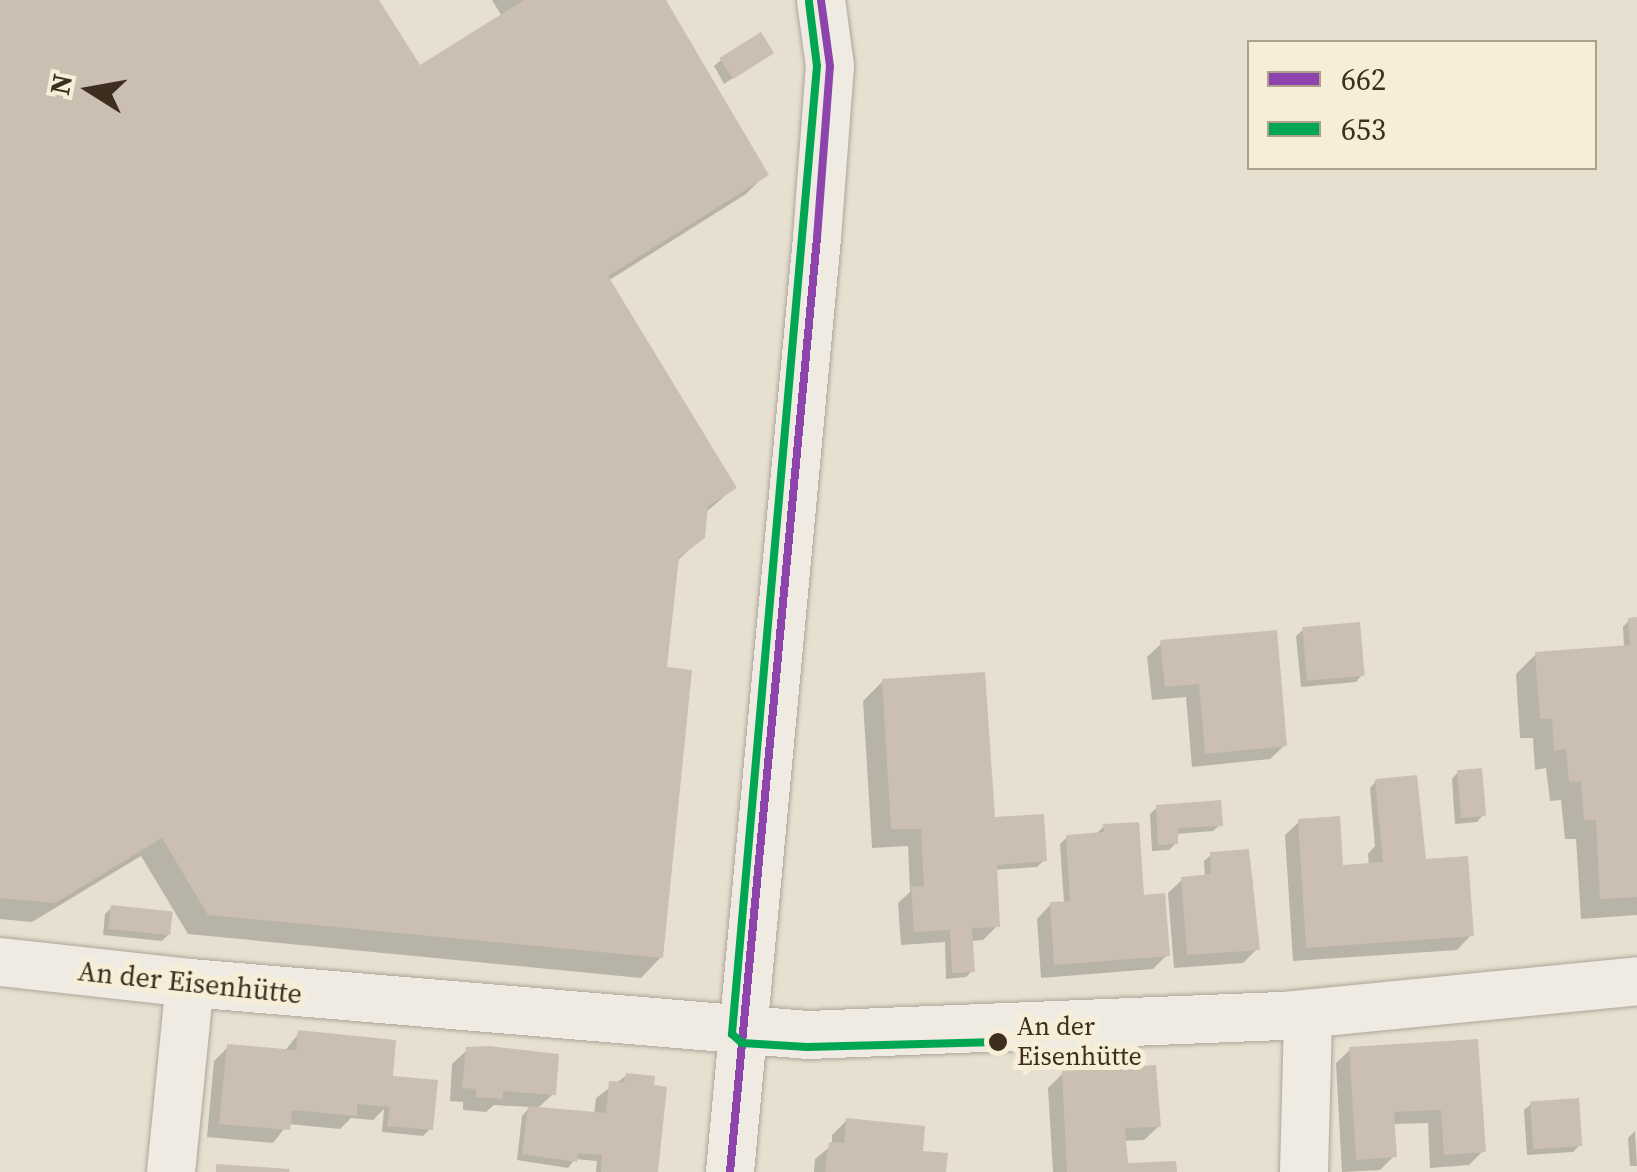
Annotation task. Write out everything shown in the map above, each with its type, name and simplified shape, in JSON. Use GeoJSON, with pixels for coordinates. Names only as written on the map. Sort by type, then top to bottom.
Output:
{"type":"FeatureCollection","features":[{"type":"Feature","properties":{"kind":"street"},"geometry":{"type":"LineString","coordinates":[[730,1172],[819,219],[830,66],[821,0]]}},
{"type":"Feature","properties":{"kind":"street","name":"An der Eisenhütte"},"geometry":{"type":"LineString","coordinates":[[0,962],[190,984],[808,1034],[998,1030],[1308,1014],[1637,981]]}},
{"type":"Feature","properties":{"kind":"street"},"geometry":{"type":"LineString","coordinates":[[172,1172],[190,984]]}},
{"type":"Feature","properties":{"kind":"street"},"geometry":{"type":"LineString","coordinates":[[1304,1172],[1308,1014]]}},
{"type":"Feature","properties":{"kind":"building"},"geometry":{"type":"Polygon","coordinates":[[[0,0],[379,0],[420,65],[524,0],[666,0],[769,175],[608,276],[737,488],[708,506],[705,538],[679,557],[667,667],[692,670],[663,958],[208,915],[162,838],[55,903],[0,898],[0,0]]]}},
{"type":"Feature","properties":{"kind":"building"},"geometry":{"type":"Polygon","coordinates":[[[761,32],[774,53],[733,79],[719,58],[761,32]]]}},
{"type":"Feature","properties":{"kind":"building"},"geometry":{"type":"Polygon","coordinates":[[[1637,617],[1637,897],[1600,899],[1596,820],[1584,820],[1581,781],[1569,782],[1566,749],[1554,751],[1552,719],[1540,719],[1535,652],[1630,645],[1628,618],[1637,617]]]}},
{"type":"Feature","properties":{"kind":"building"},"geometry":{"type":"Polygon","coordinates":[[[1360,622],[1365,676],[1307,681],[1302,627],[1360,622]]]}},
{"type":"Feature","properties":{"kind":"building"},"geometry":{"type":"Polygon","coordinates":[[[1277,630],[1287,746],[1205,754],[1199,684],[1165,687],[1160,640],[1277,630]]]}},
{"type":"Feature","properties":{"kind":"building"},"geometry":{"type":"Polygon","coordinates":[[[985,672],[995,817],[1044,814],[1047,861],[997,865],[1000,927],[972,928],[975,972],[952,973],[950,930],[914,932],[911,887],[924,886],[921,829],[891,829],[882,679],[985,672]]]}},
{"type":"Feature","properties":{"kind":"building"},"geometry":{"type":"Polygon","coordinates":[[[1482,768],[1486,816],[1461,818],[1457,770],[1482,768]]]}},
{"type":"Feature","properties":{"kind":"building"},"geometry":{"type":"Polygon","coordinates":[[[1417,775],[1426,859],[1468,856],[1474,936],[1306,948],[1298,819],[1340,816],[1343,865],[1383,862],[1375,779],[1417,775]]]}},
{"type":"Feature","properties":{"kind":"building"},"geometry":{"type":"Polygon","coordinates":[[[1221,800],[1223,826],[1178,828],[1178,844],[1158,845],[1156,805],[1221,800]]]}},
{"type":"Feature","properties":{"kind":"building"},"geometry":{"type":"Polygon","coordinates":[[[1139,822],[1144,895],[1165,893],[1170,956],[1054,965],[1050,902],[1070,901],[1066,835],[1104,832],[1103,824],[1139,822]]]}},
{"type":"Feature","properties":{"kind":"building"},"geometry":{"type":"Polygon","coordinates":[[[1249,849],[1260,950],[1187,955],[1181,877],[1211,874],[1210,852],[1249,849]]]}},
{"type":"Feature","properties":{"kind":"building"},"geometry":{"type":"Polygon","coordinates":[[[111,905],[173,911],[170,935],[108,929],[111,905]]]}},
{"type":"Feature","properties":{"kind":"building"},"geometry":{"type":"Polygon","coordinates":[[[298,1030],[396,1040],[393,1076],[438,1080],[433,1130],[387,1126],[390,1107],[357,1104],[357,1116],[292,1110],[290,1130],[219,1124],[227,1044],[296,1050],[298,1030]]]}},
{"type":"Feature","properties":{"kind":"building"},"geometry":{"type":"Polygon","coordinates":[[[1478,1039],[1486,1152],[1444,1155],[1441,1110],[1394,1112],[1397,1157],[1356,1160],[1349,1047],[1478,1039]]]}},
{"type":"Feature","properties":{"kind":"building"},"geometry":{"type":"Polygon","coordinates":[[[466,1047],[559,1054],[556,1095],[503,1091],[503,1099],[476,1097],[476,1089],[462,1088],[466,1047]]]}},
{"type":"Feature","properties":{"kind":"building"},"geometry":{"type":"Polygon","coordinates":[[[1156,1065],[1161,1127],[1125,1128],[1128,1163],[1176,1161],[1177,1172],[1067,1172],[1062,1071],[1156,1065]]]}},
{"type":"Feature","properties":{"kind":"building"},"geometry":{"type":"Polygon","coordinates":[[[626,1073],[655,1076],[654,1085],[667,1087],[658,1172],[601,1172],[602,1155],[578,1153],[577,1162],[522,1154],[528,1106],[606,1113],[609,1081],[624,1082],[626,1073]]]}},
{"type":"Feature","properties":{"kind":"building"},"geometry":{"type":"Polygon","coordinates":[[[1579,1098],[1582,1146],[1533,1149],[1530,1101],[1579,1098]]]}},
{"type":"Feature","properties":{"kind":"building"},"geometry":{"type":"Polygon","coordinates":[[[846,1118],[925,1126],[923,1151],[948,1153],[946,1172],[825,1172],[829,1142],[844,1143],[846,1118]]]}},
{"type":"Feature","properties":{"kind":"building"},"geometry":{"type":"Polygon","coordinates":[[[216,1164],[290,1169],[216,1172],[216,1164]]]}},
{"type":"Feature","properties":{"kind":"transit line","name":"662"},"geometry":{"type":"LineString","coordinates":[[730,1172],[817,238],[830,66],[821,0]]}},
{"type":"Feature","properties":{"kind":"transit line","name":"653"},"geometry":{"type":"LineString","coordinates":[[809,2],[817,66],[732,1034],[742,1043],[807,1047],[998,1042]]}},
{"type":"Feature","properties":{"kind":"place","name":"An der Eisenhütte"},"geometry":{"type":"Point","coordinates":[998,1042]}}]}
